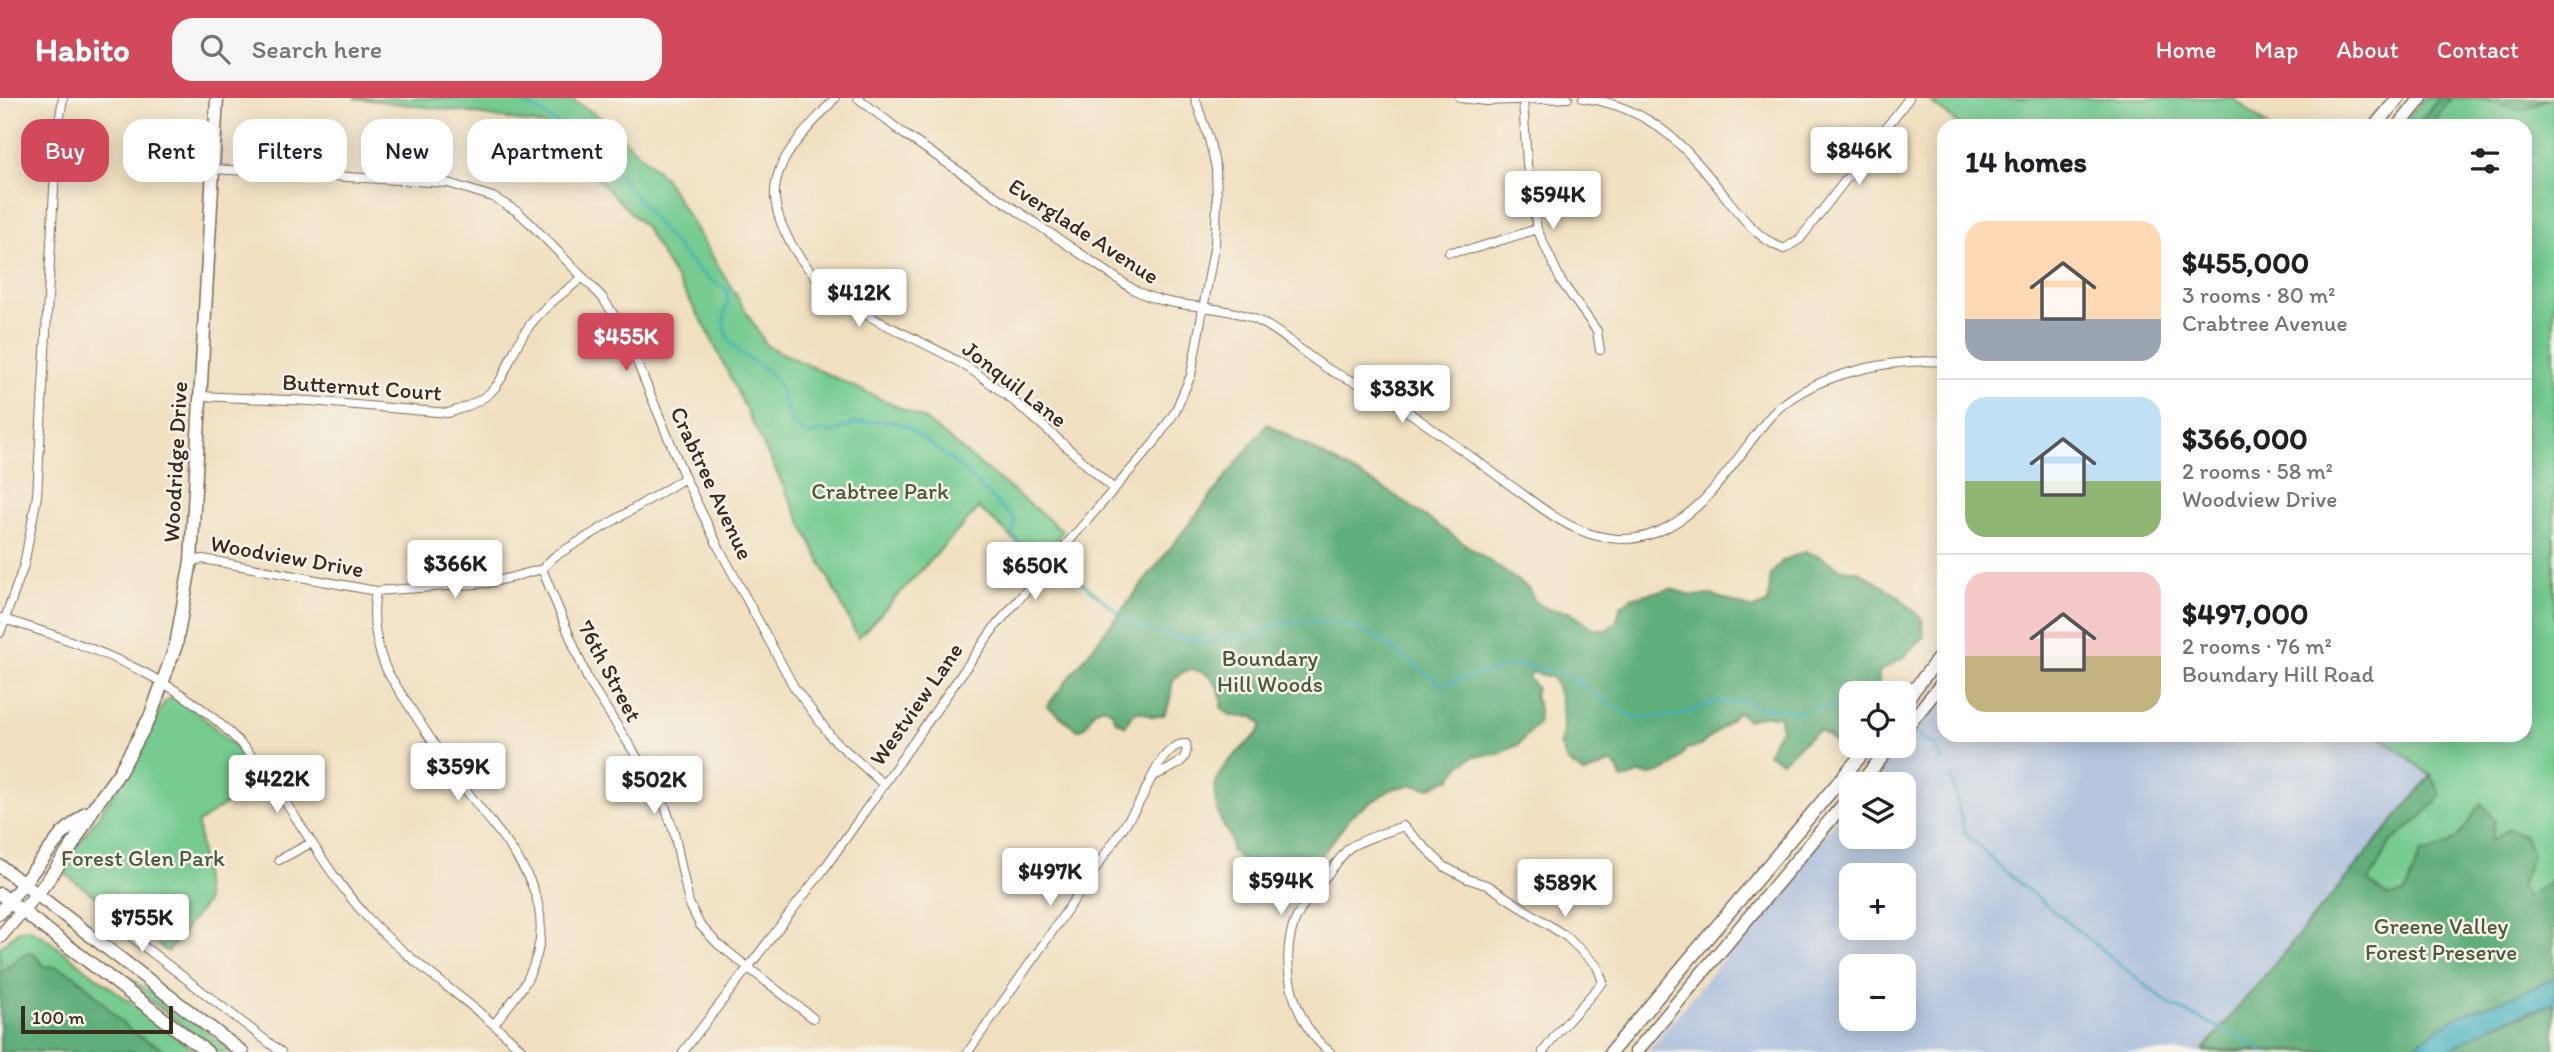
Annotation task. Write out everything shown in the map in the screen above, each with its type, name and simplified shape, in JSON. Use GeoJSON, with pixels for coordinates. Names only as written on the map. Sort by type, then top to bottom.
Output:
{"type":"FeatureCollection","features":[{"type":"Feature","properties":{"kind":"main road","name":"Woodridge Drive"},"geometry":{"type":"LineString","coordinates":[[216,119],[217,98]]}},
{"type":"Feature","properties":{"kind":"main road"},"geometry":{"type":"LineString","coordinates":[[2381,119],[2398,98]]}},
{"type":"Feature","properties":{"kind":"main road"},"geometry":{"type":"LineString","coordinates":[[2404,119],[2421,98]]}},
{"type":"Feature","properties":{"kind":"main road","name":"Woodridge Drive"},"geometry":{"type":"LineString","coordinates":[[0,937],[72,846],[94,806],[127,760],[150,717],[164,682],[182,620],[191,561],[212,182]]}},
{"type":"Feature","properties":{"kind":"main road"},"geometry":{"type":"LineString","coordinates":[[1916,688],[1937,660]]}},
{"type":"Feature","properties":{"kind":"main road"},"geometry":{"type":"LineString","coordinates":[[1916,715],[1937,690]]}},
{"type":"Feature","properties":{"kind":"main road"},"geometry":{"type":"LineString","coordinates":[[1611,1052],[1859,758]]}},
{"type":"Feature","properties":{"kind":"main road"},"geometry":{"type":"LineString","coordinates":[[1870,772],[1881,758]]}},
{"type":"Feature","properties":{"kind":"main road","name":"Woodridge Drive"},"geometry":{"type":"LineString","coordinates":[[0,913],[5,897],[23,884],[62,835],[94,806]]}},
{"type":"Feature","properties":{"kind":"main road"},"geometry":{"type":"LineString","coordinates":[[1636,1052],[1839,810]]}},
{"type":"Feature","properties":{"kind":"main road"},"geometry":{"type":"LineString","coordinates":[[0,866],[242,1052]]}},
{"type":"Feature","properties":{"kind":"main road"},"geometry":{"type":"LineString","coordinates":[[5,897],[207,1052]]}},
{"type":"Feature","properties":{"kind":"street"},"geometry":{"type":"LineString","coordinates":[[0,633],[2,619],[24,565],[37,496],[57,135],[62,98]]}},
{"type":"Feature","properties":{"kind":"street","name":"Jonquil Lane"},"geometry":{"type":"LineString","coordinates":[[835,98],[789,153],[776,179],[774,200],[788,237],[801,260],[817,279],[849,306],[940,351],[992,384],[1114,489]]}},
{"type":"Feature","properties":{"kind":"street","name":"Everglade Avenue"},"geometry":{"type":"LineString","coordinates":[[858,98],[904,134],[1131,288],[1160,301],[1243,314],[1268,326],[1326,368],[1392,400],[1568,524],[1593,535],[1619,539],[1647,536],[1685,518],[1706,498],[1770,417],[1783,404],[1808,389],[1841,373],[1863,368],[1937,363]]}},
{"type":"Feature","properties":{"kind":"street","name":"Westview Lane"},"geometry":{"type":"LineString","coordinates":[[683,1052],[824,869],[993,628],[1154,443],[1175,412],[1192,368],[1216,228],[1216,168],[1195,98]]}},
{"type":"Feature","properties":{"kind":"street"},"geometry":{"type":"LineString","coordinates":[[1460,98],[1487,101],[1568,98]]}},
{"type":"Feature","properties":{"kind":"street"},"geometry":{"type":"LineString","coordinates":[[1583,98],[1630,110],[1664,130],[1694,157],[1766,241],[1784,249],[1800,239],[1909,98]]}},
{"type":"Feature","properties":{"kind":"street"},"geometry":{"type":"LineString","coordinates":[[1523,100],[1527,164],[1537,229],[1560,281],[1597,331],[1600,350]]}},
{"type":"Feature","properties":{"kind":"street","name":"Crabtree Avenue"},"geometry":{"type":"LineString","coordinates":[[219,169],[428,181],[466,187],[493,197],[518,212],[602,297],[626,336],[685,478],[724,557],[807,707],[839,745],[883,784]]}},
{"type":"Feature","properties":{"kind":"street"},"geometry":{"type":"LineString","coordinates":[[1449,252],[1473,249],[1537,229]]}},
{"type":"Feature","properties":{"kind":"street","name":"Butternut Court"},"geometry":{"type":"LineString","coordinates":[[200,396],[310,401],[448,414],[458,411],[479,402],[495,388],[530,325],[547,306],[583,277]]}},
{"type":"Feature","properties":{"kind":"street","name":"Woodview Drive"},"geometry":{"type":"LineString","coordinates":[[191,561],[203,559],[376,591],[490,583],[542,569],[555,556],[685,478]]}},
{"type":"Feature","properties":{"kind":"street","name":"76th Street"},"geometry":{"type":"LineString","coordinates":[[542,569],[588,680],[653,782],[665,806],[694,915],[710,936],[813,1018]]}},
{"type":"Feature","properties":{"kind":"street"},"geometry":{"type":"LineString","coordinates":[[376,591],[372,611],[382,660],[388,673],[448,765],[521,861],[534,890],[540,912],[536,957],[526,980],[495,1023]]}},
{"type":"Feature","properties":{"kind":"street"},"geometry":{"type":"LineString","coordinates":[[2,619],[107,654],[164,682],[204,709],[234,737],[266,774],[345,890],[382,932],[422,967],[495,1023],[524,1052]]}},
{"type":"Feature","properties":{"kind":"street"},"geometry":{"type":"LineString","coordinates":[[968,1052],[1134,811],[1167,750],[1179,743],[1186,744],[1188,749],[1179,763],[1154,776]]}},
{"type":"Feature","properties":{"kind":"street"},"geometry":{"type":"LineString","coordinates":[[1330,1052],[1317,1042],[1299,1014],[1288,948],[1295,921],[1309,896],[1350,848],[1404,826],[1445,867],[1489,886],[1567,937],[1597,966],[1603,982],[1566,1022],[1544,1052]]}},
{"type":"Feature","properties":{"kind":"street"},"geometry":{"type":"LineString","coordinates":[[279,860],[311,843]]}},
{"type":"Feature","properties":{"kind":"street"},"geometry":{"type":"LineString","coordinates":[[103,915],[281,1052]]}},
{"type":"Feature","properties":{"kind":"shaded area"},"geometry":{"type":"Polygon","coordinates":[[[1937,697],[1937,742],[2387,742],[2431,776],[2203,1050],[2205,1052],[1647,1052],[1839,817],[1839,849],[1916,849],[1916,772],[1876,772],[1887,758],[1916,758],[1916,722],[1937,697]]]}},
{"type":"Feature","properties":{"kind":"green space","name":"Crabtree Park"},"geometry":{"type":"Polygon","coordinates":[[[353,98],[569,98],[602,119],[507,119],[353,98]]]}},
{"type":"Feature","properties":{"kind":"green space"},"geometry":{"type":"Polygon","coordinates":[[[1926,98],[2233,98],[2259,119],[1952,119],[1926,98]]]}},
{"type":"Feature","properties":{"kind":"green space","name":"Greene Valley Forest Preserve"},"geometry":{"type":"Polygon","coordinates":[[[2424,98],[2554,98],[2554,1052],[2205,1052],[2203,1050],[2431,776],[2387,742],[2532,742],[2532,119],[2408,119],[2424,98]]]}},
{"type":"Feature","properties":{"kind":"green space"},"geometry":{"type":"Polygon","coordinates":[[[2439,98],[2452,98],[2436,119],[2422,119],[2439,98]]]}},
{"type":"Feature","properties":{"kind":"green space"},"geometry":{"type":"Polygon","coordinates":[[[2477,98],[2547,98],[2523,111],[2477,98]]]}},
{"type":"Feature","properties":{"kind":"green space","name":"Crabtree Park"},"geometry":{"type":"Polygon","coordinates":[[[627,142],[664,177],[767,346],[924,419],[1063,531],[1039,562],[979,508],[858,638],[705,326],[644,226],[600,182],[627,182],[627,142]]]}},
{"type":"Feature","properties":{"kind":"green space","name":"Boundary Hill Woods"},"geometry":{"type":"Polygon","coordinates":[[[1267,424],[1390,492],[1528,588],[1536,603],[1550,610],[1570,612],[1593,629],[1607,630],[1617,621],[1620,607],[1631,598],[1671,589],[1694,596],[1712,595],[1753,609],[1768,603],[1771,575],[1782,561],[1804,552],[1819,556],[1839,568],[1860,572],[1897,595],[1922,619],[1924,637],[1901,659],[1879,672],[1879,681],[1839,681],[1839,749],[1829,737],[1819,731],[1782,761],[1768,754],[1781,729],[1780,716],[1747,720],[1739,712],[1700,746],[1686,749],[1667,770],[1623,779],[1611,762],[1585,774],[1567,761],[1560,744],[1563,720],[1556,684],[1553,678],[1532,672],[1528,677],[1536,687],[1534,697],[1539,708],[1538,723],[1518,745],[1499,754],[1475,756],[1462,764],[1450,779],[1429,788],[1411,785],[1392,789],[1353,814],[1290,897],[1231,851],[1230,838],[1216,805],[1217,781],[1228,763],[1257,734],[1262,725],[1254,717],[1231,716],[1221,707],[1218,688],[1206,674],[1193,670],[1182,673],[1173,680],[1169,704],[1164,715],[1153,717],[1139,711],[1130,717],[1126,726],[1116,721],[1111,710],[1103,707],[1094,711],[1085,727],[1078,730],[1047,706],[1267,424]]]}},
{"type":"Feature","properties":{"kind":"green space","name":"Forest Glen Park"},"geometry":{"type":"Polygon","coordinates":[[[172,697],[178,698],[212,726],[262,779],[198,823],[206,902],[168,952],[60,870],[129,772],[164,703],[172,697]]]}},
{"type":"Feature","properties":{"kind":"green space"},"geometry":{"type":"Polygon","coordinates":[[[2431,776],[2441,795],[2423,816],[2390,843],[2369,882],[2388,896],[2405,893],[2421,853],[2442,847],[2457,837],[2481,803],[2495,821],[2491,841],[2509,829],[2525,836],[2533,855],[2520,886],[2527,896],[2554,879],[2554,978],[2443,1025],[2410,1052],[2203,1050],[2431,776]]]}},
{"type":"Feature","properties":{"kind":"green space"},"geometry":{"type":"Polygon","coordinates":[[[28,929],[44,937],[196,1052],[0,1052],[0,947],[20,930],[28,929]]]}},
{"type":"Feature","properties":{"kind":"green space"},"geometry":{"type":"Polygon","coordinates":[[[26,953],[34,954],[44,966],[57,967],[70,973],[134,1033],[167,1052],[0,1052],[0,972],[26,953]]]}},
{"type":"Feature","properties":{"kind":"green space"},"geometry":{"type":"Polygon","coordinates":[[[103,960],[180,1012],[232,1052],[217,1052],[101,963],[103,960]]]}},
{"type":"Feature","properties":{"kind":"green space"},"geometry":{"type":"Polygon","coordinates":[[[2554,1002],[2554,1052],[2446,1052],[2494,1024],[2531,1013],[2554,1002]]]}},
{"type":"Feature","properties":{"kind":"water"},"geometry":{"type":"Polygon","coordinates":[[[2554,978],[2554,1002],[2549,1005],[2494,1024],[2446,1052],[2410,1052],[2443,1025],[2554,978]]]}},
{"type":"Feature","properties":{"kind":"waterway"},"geometry":{"type":"LineString","coordinates":[[513,98],[560,125],[607,164],[689,260],[715,283],[727,289],[724,324],[727,336],[736,349],[775,379],[795,426],[809,434],[821,430],[830,433],[857,423],[889,421],[906,426],[954,462],[1015,520],[1013,534],[1017,541],[1043,558]]}},
{"type":"Feature","properties":{"kind":"waterway"},"geometry":{"type":"LineString","coordinates":[[1057,567],[1079,580],[1132,624],[1180,639],[1208,641],[1244,638],[1283,623],[1330,621],[1372,634],[1441,685],[1517,664],[1567,675],[1620,711],[1634,717],[1680,715],[1711,703],[1743,700],[1752,705],[1792,712],[1839,707]]}},
{"type":"Feature","properties":{"kind":"waterway"},"geometry":{"type":"LineString","coordinates":[[1916,732],[1927,742],[1935,744],[1942,761]]}},
{"type":"Feature","properties":{"kind":"waterway"},"geometry":{"type":"LineString","coordinates":[[1951,776],[1965,833],[2004,871],[2169,1004],[2251,1043],[2263,1052]]}}]}
